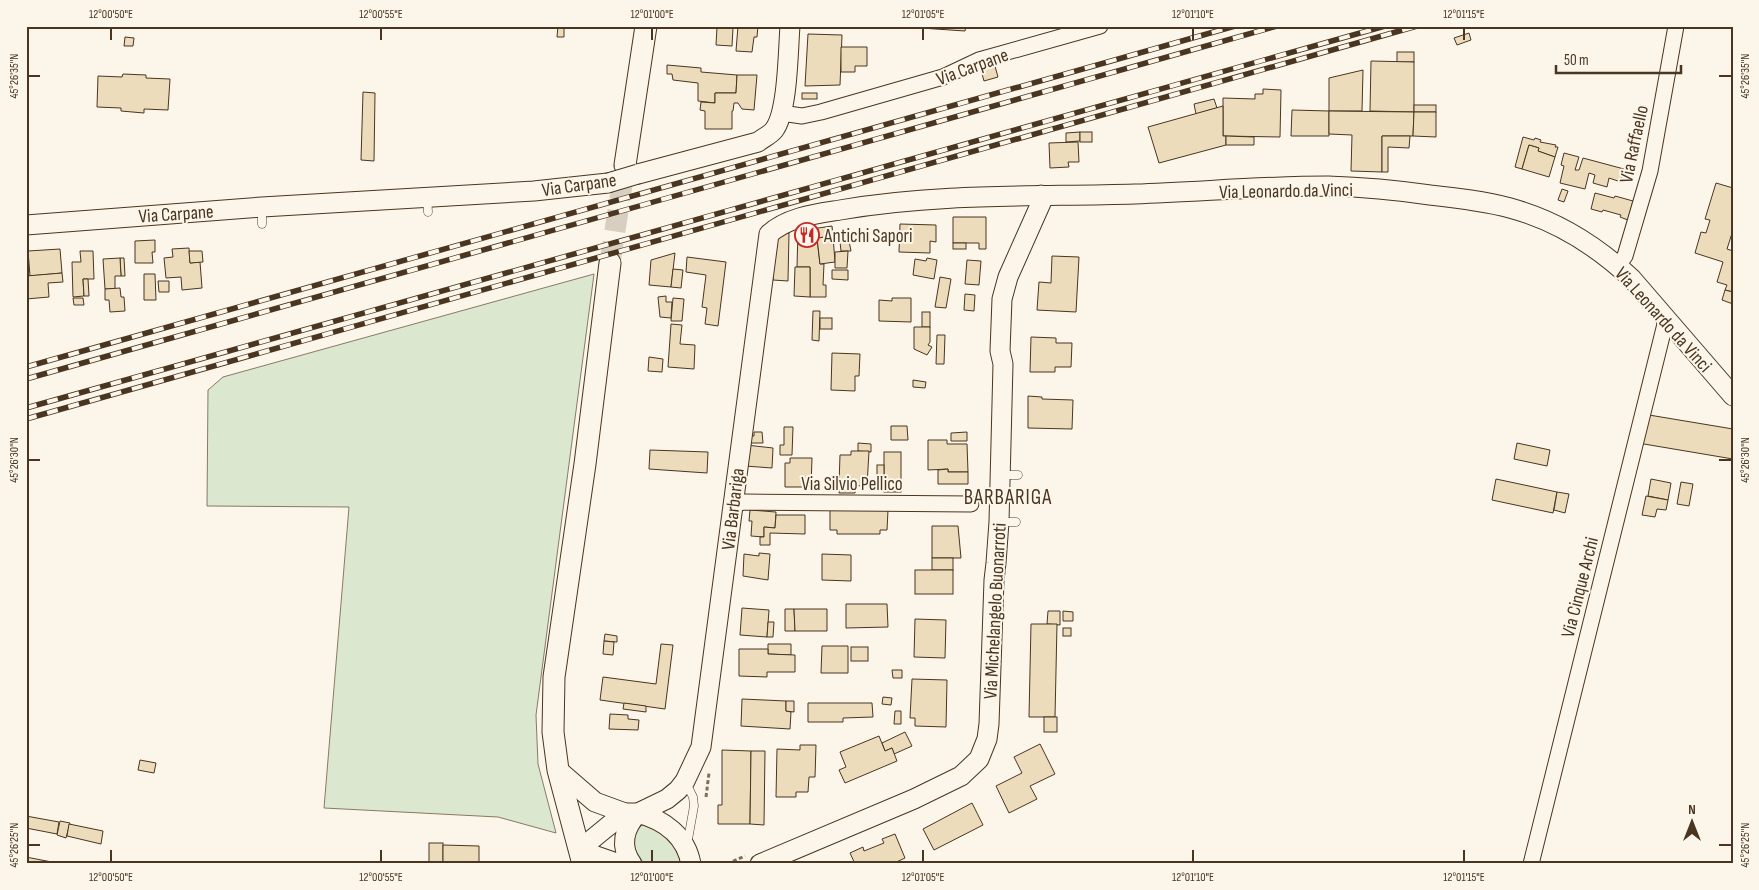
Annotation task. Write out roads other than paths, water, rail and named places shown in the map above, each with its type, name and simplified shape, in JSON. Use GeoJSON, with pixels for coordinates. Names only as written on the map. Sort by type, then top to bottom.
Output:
{"type":"FeatureCollection","features":[{"type":"Feature","properties":{"kind":"main road"},"geometry":{"type":"LineString","coordinates":[[634,168],[646,26]]}},
{"type":"Feature","properties":{"kind":"main road"},"geometry":{"type":"LineString","coordinates":[[581,857],[558,770],[553,732],[554,676],[585,464],[610,263]]}},
{"type":"Feature","properties":{"kind":"street"},"geometry":{"type":"LineString","coordinates":[[782,113],[790,26]]}},
{"type":"Feature","properties":{"kind":"street","name":"Via Carpane"},"geometry":{"type":"LineString","coordinates":[[26,225],[262,215],[427,204],[608,182],[634,168],[758,142],[774,130],[782,113],[802,116],[831,109],[943,77],[979,60],[1100,26]]}},
{"type":"Feature","properties":{"kind":"street","name":"Via Raffaello"},"geometry":{"type":"LineString","coordinates":[[1618,266],[1625,256],[1650,171],[1676,26]]}},
{"type":"Feature","properties":{"kind":"street","name":"Via Leonardo da Vinci"},"geometry":{"type":"LineString","coordinates":[[769,234],[778,225],[805,216],[882,203],[959,197],[1138,194],[1328,186],[1395,190],[1461,198],[1509,207],[1550,221],[1592,245],[1632,279],[1733,396]]}},
{"type":"Feature","properties":{"kind":"street","name":"Via Michelangelo Buonarroti"},"geometry":{"type":"LineString","coordinates":[[753,860],[914,799],[962,776],[979,759],[987,739],[989,724],[996,563],[1007,522],[1009,475],[1003,364],[1000,351],[1002,299],[1008,277],[1041,203],[1041,195]]}},
{"type":"Feature","properties":{"kind":"street","name":"Via Barbariga"},"geometry":{"type":"LineString","coordinates":[[581,857],[606,826],[667,798],[678,790],[685,781],[701,746],[769,234]]}},
{"type":"Feature","properties":{"kind":"street","name":"Via Cinque Archi"},"geometry":{"type":"LineString","coordinates":[[1531,864],[1666,320]]}},
{"type":"Feature","properties":{"kind":"street","name":"Via Silvio Pellico"},"geometry":{"type":"LineString","coordinates":[[732,504],[744,502],[971,504]]}},
{"type":"Feature","properties":{"kind":"street"},"geometry":{"type":"LineString","coordinates":[[558,770],[595,802],[652,817],[671,829],[680,838],[689,856]]}},
{"type":"Feature","properties":{"kind":"street"},"geometry":{"type":"LineString","coordinates":[[631,813],[632,820],[624,836],[624,846],[632,864]]}},
{"type":"Feature","properties":{"kind":"street"},"geometry":{"type":"LineString","coordinates":[[581,857],[619,864]]}},
{"type":"Feature","properties":{"kind":"lane"},"geometry":{"type":"LineString","coordinates":[[685,781],[693,797],[694,806],[689,856]]}},
{"type":"Feature","properties":{"kind":"tunnel"},"geometry":{"type":"LineString","coordinates":[[610,263],[625,165]]}},
{"type":"Feature","properties":{"kind":"railway"},"geometry":{"type":"LineString","coordinates":[[26,367],[1235,26]]}},
{"type":"Feature","properties":{"kind":"railway"},"geometry":{"type":"LineString","coordinates":[[26,379],[1277,26]]}},
{"type":"Feature","properties":{"kind":"railway"},"geometry":{"type":"LineString","coordinates":[[26,408],[1385,26]]}},
{"type":"Feature","properties":{"kind":"railway"},"geometry":{"type":"LineString","coordinates":[[26,419],[1417,26]]}},
{"type":"Feature","properties":{"kind":"place","name":"Antichi Sapori"},"geometry":{"type":"Point","coordinates":[807,235]}},
{"type":"Feature","properties":{"kind":"district","name":"BARBARIGA"},"geometry":{"type":"Point","coordinates":[1008,497]}}]}
